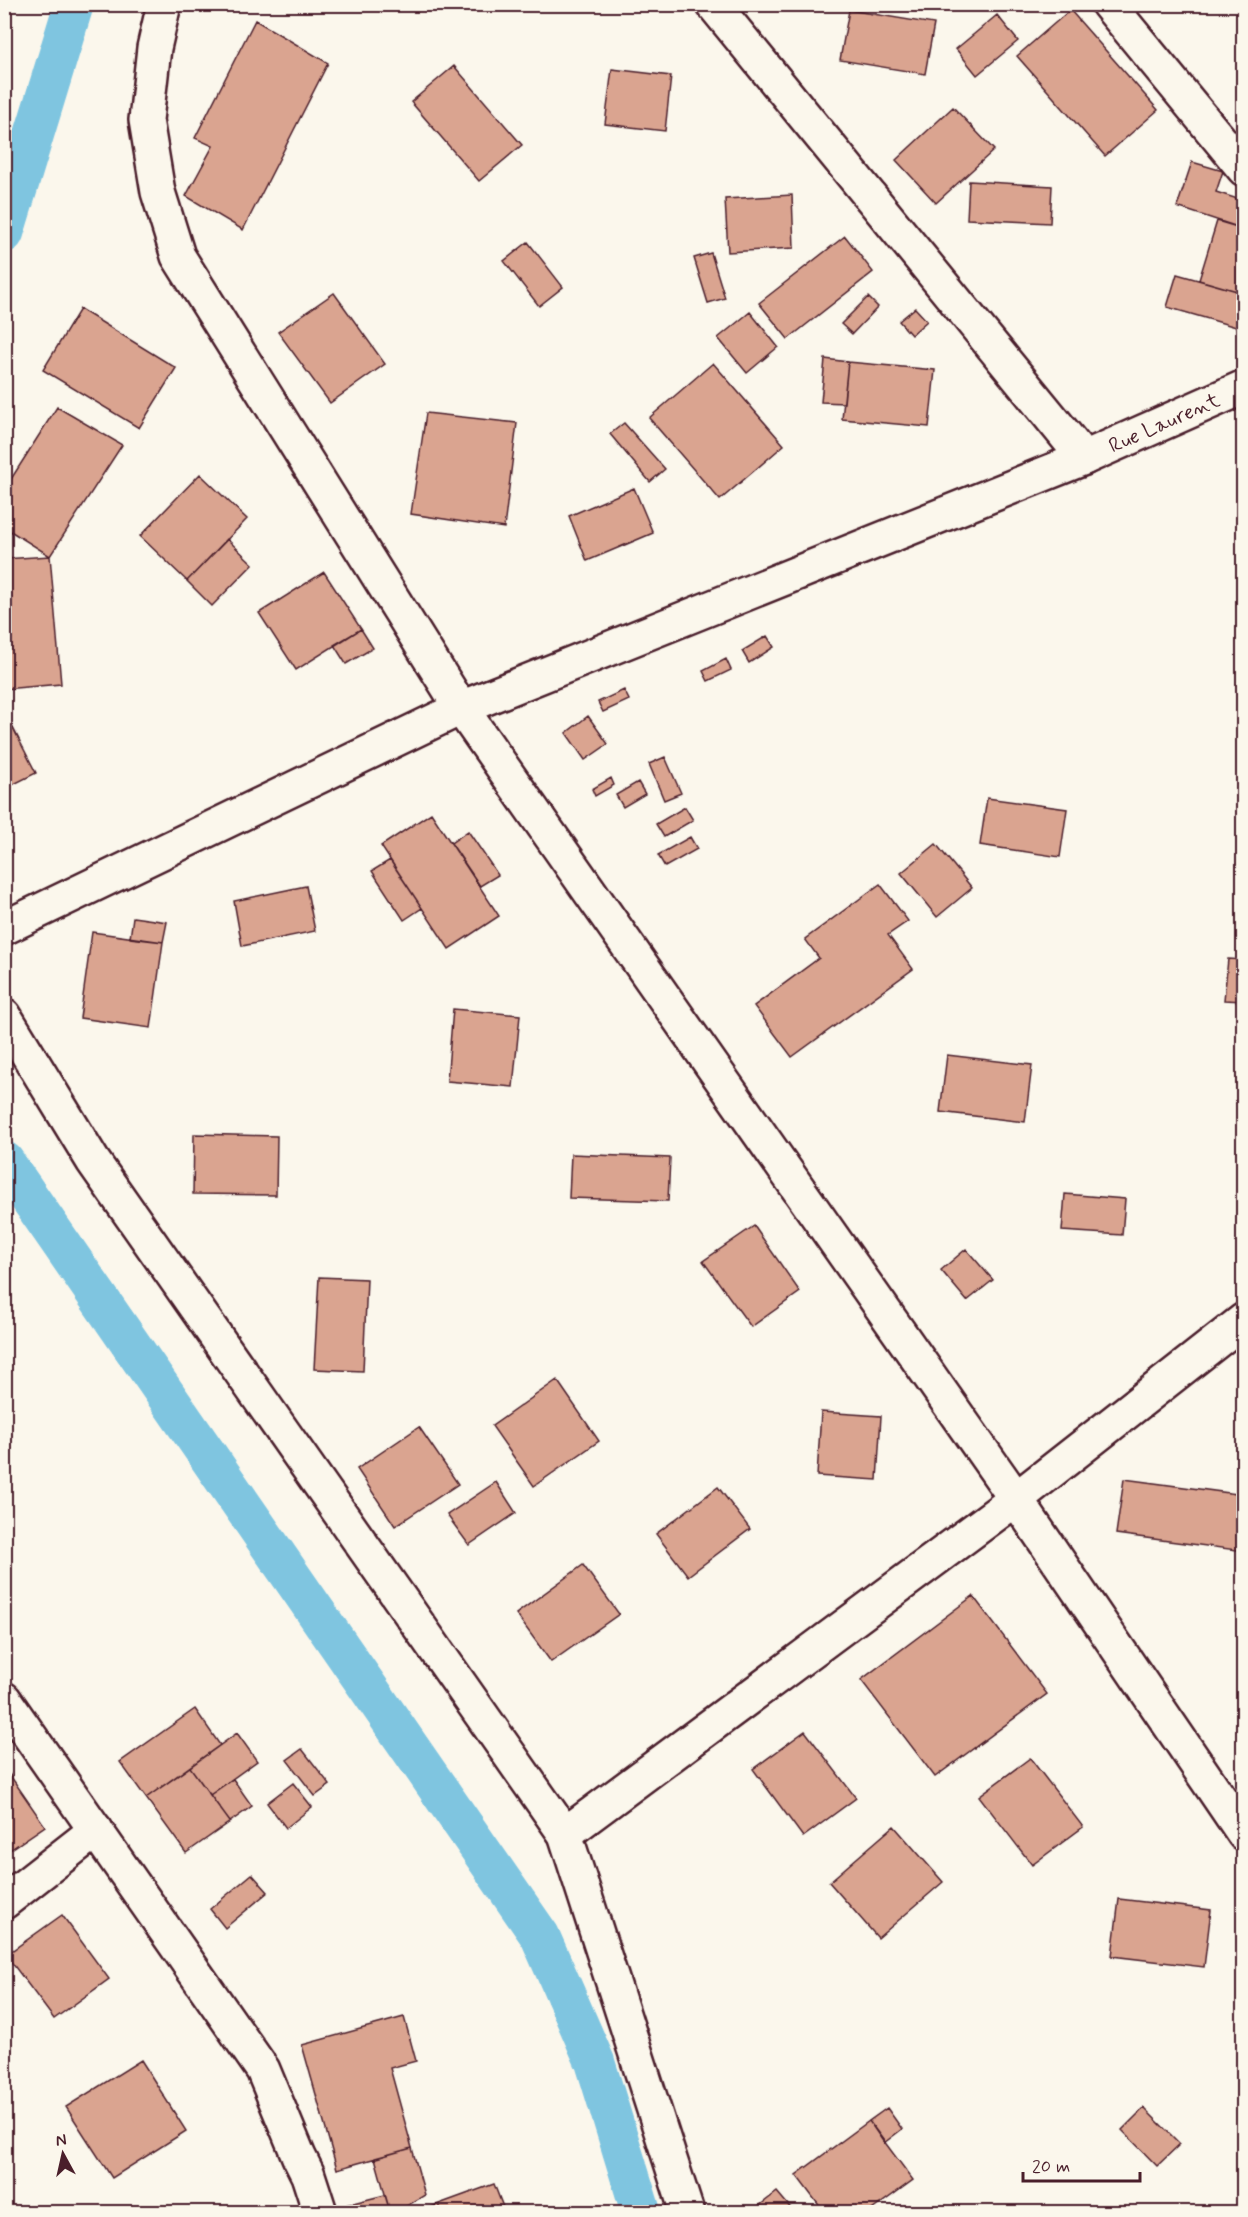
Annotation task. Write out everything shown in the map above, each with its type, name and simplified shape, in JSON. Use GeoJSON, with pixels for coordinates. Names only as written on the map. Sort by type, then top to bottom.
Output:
{"type":"FeatureCollection","features":[{"type":"Feature","properties":{"kind":"street"},"geometry":{"type":"LineString","coordinates":[[164,4],[154,48],[146,120],[158,192],[178,256],[461,708],[1016,1499],[1244,1834]]}},
{"type":"Feature","properties":{"kind":"street"},"geometry":{"type":"LineString","coordinates":[[713,4],[1084,458]]}},
{"type":"Feature","properties":{"kind":"street"},"geometry":{"type":"LineString","coordinates":[[1108,4],[1244,169]]}},
{"type":"Feature","properties":{"kind":"street","name":"Rue Laurent"},"geometry":{"type":"LineString","coordinates":[[4,928],[461,708],[1084,458],[1244,387]]}},
{"type":"Feature","properties":{"kind":"street"},"geometry":{"type":"LineString","coordinates":[[4,1015],[93,1161],[565,1834],[687,2212]]}},
{"type":"Feature","properties":{"kind":"street"},"geometry":{"type":"LineString","coordinates":[[565,1834],[1016,1499],[1244,1320]]}},
{"type":"Feature","properties":{"kind":"street"},"geometry":{"type":"LineString","coordinates":[[4,1699],[263,2070],[298,2157],[308,2175],[320,2212]]}},
{"type":"Feature","properties":{"kind":"street"},"geometry":{"type":"LineString","coordinates":[[4,1902],[96,1830]]}},
{"type":"Feature","properties":{"kind":"building"},"geometry":{"type":"Polygon","coordinates":[[[849,10],[934,24],[925,74],[840,60],[849,10]]]}},
{"type":"Feature","properties":{"kind":"building"},"geometry":{"type":"Polygon","coordinates":[[[1070,10],[1158,110],[1105,156],[1017,56],[1070,10]]]}},
{"type":"Feature","properties":{"kind":"building"},"geometry":{"type":"Polygon","coordinates":[[[997,15],[1018,41],[977,75],[956,49],[997,15]]]}},
{"type":"Feature","properties":{"kind":"building"},"geometry":{"type":"Polygon","coordinates":[[[255,20],[328,63],[243,230],[186,196],[213,146],[195,138],[255,20]]]}},
{"type":"Feature","properties":{"kind":"building"},"geometry":{"type":"Polygon","coordinates":[[[454,66],[522,145],[479,181],[411,102],[454,66]]]}},
{"type":"Feature","properties":{"kind":"building"},"geometry":{"type":"Polygon","coordinates":[[[612,69],[671,76],[665,131],[605,124],[612,69]]]}},
{"type":"Feature","properties":{"kind":"building"},"geometry":{"type":"Polygon","coordinates":[[[953,107],[994,150],[936,203],[896,160],[953,107]]]}},
{"type":"Feature","properties":{"kind":"building"},"geometry":{"type":"Polygon","coordinates":[[[1192,162],[1223,171],[1216,192],[1244,201],[1244,229],[1177,207],[1192,162]]]}},
{"type":"Feature","properties":{"kind":"building"},"geometry":{"type":"Polygon","coordinates":[[[969,181],[1052,186],[1050,223],[967,219],[969,181]]]}},
{"type":"Feature","properties":{"kind":"building"},"geometry":{"type":"Polygon","coordinates":[[[792,195],[794,248],[728,252],[725,199],[792,195]]]}},
{"type":"Feature","properties":{"kind":"building"},"geometry":{"type":"Polygon","coordinates":[[[1217,221],[1244,229],[1244,293],[1199,280],[1217,221]]]}},
{"type":"Feature","properties":{"kind":"building"},"geometry":{"type":"Polygon","coordinates":[[[845,236],[873,272],[788,339],[759,303],[845,236]]]}},
{"type":"Feature","properties":{"kind":"building"},"geometry":{"type":"Polygon","coordinates":[[[528,242],[563,287],[539,306],[504,261],[528,242]]]}},
{"type":"Feature","properties":{"kind":"building"},"geometry":{"type":"Polygon","coordinates":[[[711,253],[725,298],[708,303],[694,258],[711,253]]]}},
{"type":"Feature","properties":{"kind":"building"},"geometry":{"type":"Polygon","coordinates":[[[1177,274],[1244,293],[1243,329],[1167,307],[1177,274]]]}},
{"type":"Feature","properties":{"kind":"building"},"geometry":{"type":"Polygon","coordinates":[[[334,293],[385,364],[330,403],[278,332],[334,293]]]}},
{"type":"Feature","properties":{"kind":"building"},"geometry":{"type":"Polygon","coordinates":[[[868,297],[878,307],[852,334],[841,324],[868,297]]]}},
{"type":"Feature","properties":{"kind":"building"},"geometry":{"type":"Polygon","coordinates":[[[915,308],[927,321],[911,335],[899,321],[915,308]]]}},
{"type":"Feature","properties":{"kind":"building"},"geometry":{"type":"Polygon","coordinates":[[[80,309],[176,368],[139,428],[43,370],[80,309]]]}},
{"type":"Feature","properties":{"kind":"building"},"geometry":{"type":"Polygon","coordinates":[[[750,312],[778,347],[747,373],[718,338],[750,312]]]}},
{"type":"Feature","properties":{"kind":"building"},"geometry":{"type":"Polygon","coordinates":[[[825,359],[848,362],[844,403],[821,402],[825,359]]]}},
{"type":"Feature","properties":{"kind":"building"},"geometry":{"type":"Polygon","coordinates":[[[848,362],[935,370],[929,427],[842,419],[848,362]]]}},
{"type":"Feature","properties":{"kind":"building"},"geometry":{"type":"Polygon","coordinates":[[[713,363],[784,445],[720,500],[649,418],[713,363]]]}},
{"type":"Feature","properties":{"kind":"building"},"geometry":{"type":"Polygon","coordinates":[[[57,407],[122,445],[50,556],[4,527],[4,490],[57,407]]]}},
{"type":"Feature","properties":{"kind":"building"},"geometry":{"type":"Polygon","coordinates":[[[426,413],[517,423],[504,528],[411,514],[426,413]]]}},
{"type":"Feature","properties":{"kind":"building"},"geometry":{"type":"Polygon","coordinates":[[[624,423],[665,469],[650,482],[610,434],[624,423]]]}},
{"type":"Feature","properties":{"kind":"building"},"geometry":{"type":"Polygon","coordinates":[[[200,474],[247,519],[187,581],[140,536],[200,474]]]}},
{"type":"Feature","properties":{"kind":"building"},"geometry":{"type":"Polygon","coordinates":[[[634,488],[653,533],[587,561],[569,516],[634,488]]]}},
{"type":"Feature","properties":{"kind":"building"},"geometry":{"type":"Polygon","coordinates":[[[227,539],[253,564],[212,606],[187,581],[227,539]]]}},
{"type":"Feature","properties":{"kind":"building"},"geometry":{"type":"Polygon","coordinates":[[[50,556],[61,684],[4,689],[4,559],[50,556]]]}},
{"type":"Feature","properties":{"kind":"building"},"geometry":{"type":"Polygon","coordinates":[[[324,572],[361,629],[296,670],[259,613],[324,572]]]}},
{"type":"Feature","properties":{"kind":"building"},"geometry":{"type":"Polygon","coordinates":[[[361,629],[373,648],[346,664],[334,645],[361,629]]]}},
{"type":"Feature","properties":{"kind":"building"},"geometry":{"type":"Polygon","coordinates":[[[767,636],[774,647],[749,663],[742,651],[767,636]]]}},
{"type":"Feature","properties":{"kind":"building"},"geometry":{"type":"Polygon","coordinates":[[[726,659],[731,670],[708,681],[703,671],[726,659]]]}},
{"type":"Feature","properties":{"kind":"building"},"geometry":{"type":"Polygon","coordinates":[[[624,690],[629,700],[603,712],[598,702],[624,690]]]}},
{"type":"Feature","properties":{"kind":"building"},"geometry":{"type":"Polygon","coordinates":[[[588,716],[608,744],[585,760],[566,733],[588,716]]]}},
{"type":"Feature","properties":{"kind":"building"},"geometry":{"type":"Polygon","coordinates":[[[9,720],[36,773],[4,789],[4,722],[9,720]]]}},
{"type":"Feature","properties":{"kind":"building"},"geometry":{"type":"Polygon","coordinates":[[[665,757],[681,793],[664,800],[649,764],[665,757]]]}},
{"type":"Feature","properties":{"kind":"building"},"geometry":{"type":"Polygon","coordinates":[[[611,778],[614,785],[595,796],[592,789],[611,778]]]}},
{"type":"Feature","properties":{"kind":"building"},"geometry":{"type":"Polygon","coordinates":[[[638,782],[645,794],[623,807],[616,795],[638,782]]]}},
{"type":"Feature","properties":{"kind":"building"},"geometry":{"type":"Polygon","coordinates":[[[987,798],[1067,809],[1060,857],[980,845],[987,798]]]}},
{"type":"Feature","properties":{"kind":"building"},"geometry":{"type":"Polygon","coordinates":[[[685,807],[693,820],[664,837],[656,824],[685,807]]]}},
{"type":"Feature","properties":{"kind":"building"},"geometry":{"type":"Polygon","coordinates":[[[431,813],[499,916],[449,949],[381,846],[431,813]]]}},
{"type":"Feature","properties":{"kind":"building"},"geometry":{"type":"Polygon","coordinates":[[[468,831],[498,875],[480,886],[451,843],[468,831]]]}},
{"type":"Feature","properties":{"kind":"building"},"geometry":{"type":"Polygon","coordinates":[[[690,837],[697,849],[665,867],[658,855],[690,837]]]}},
{"type":"Feature","properties":{"kind":"building"},"geometry":{"type":"Polygon","coordinates":[[[936,844],[972,888],[937,917],[901,873],[936,844]]]}},
{"type":"Feature","properties":{"kind":"building"},"geometry":{"type":"Polygon","coordinates":[[[390,860],[422,908],[404,920],[372,871],[390,860]]]}},
{"type":"Feature","properties":{"kind":"building"},"geometry":{"type":"Polygon","coordinates":[[[880,884],[908,921],[888,935],[913,969],[792,1057],[754,1006],[819,958],[805,939],[880,884]]]}},
{"type":"Feature","properties":{"kind":"building"},"geometry":{"type":"Polygon","coordinates":[[[306,886],[315,931],[242,946],[234,901],[306,886]]]}},
{"type":"Feature","properties":{"kind":"building"},"geometry":{"type":"Polygon","coordinates":[[[133,917],[167,922],[163,942],[130,938],[133,917]]]}},
{"type":"Feature","properties":{"kind":"building"},"geometry":{"type":"Polygon","coordinates":[[[92,932],[163,942],[151,1028],[80,1018],[92,932]]]}},
{"type":"Feature","properties":{"kind":"building"},"geometry":{"type":"Polygon","coordinates":[[[1228,959],[1244,960],[1244,1001],[1224,1000],[1228,959]]]}},
{"type":"Feature","properties":{"kind":"building"},"geometry":{"type":"Polygon","coordinates":[[[453,1009],[520,1015],[513,1087],[447,1081],[453,1009]]]}},
{"type":"Feature","properties":{"kind":"building"},"geometry":{"type":"Polygon","coordinates":[[[947,1055],[1032,1065],[1025,1122],[940,1112],[947,1055]]]}},
{"type":"Feature","properties":{"kind":"building"},"geometry":{"type":"Polygon","coordinates":[[[194,1134],[277,1136],[276,1195],[193,1194],[194,1134]]]}},
{"type":"Feature","properties":{"kind":"building"},"geometry":{"type":"Polygon","coordinates":[[[571,1154],[670,1158],[668,1201],[569,1198],[571,1154]]]}},
{"type":"Feature","properties":{"kind":"building"},"geometry":{"type":"Polygon","coordinates":[[[1065,1194],[1125,1199],[1122,1235],[1062,1231],[1065,1194]]]}},
{"type":"Feature","properties":{"kind":"building"},"geometry":{"type":"Polygon","coordinates":[[[754,1226],[800,1292],[751,1327],[703,1261],[754,1226]]]}},
{"type":"Feature","properties":{"kind":"building"},"geometry":{"type":"Polygon","coordinates":[[[966,1249],[993,1280],[967,1301],[941,1270],[966,1249]]]}},
{"type":"Feature","properties":{"kind":"building"},"geometry":{"type":"Polygon","coordinates":[[[319,1277],[367,1279],[363,1371],[314,1369],[319,1277]]]}},
{"type":"Feature","properties":{"kind":"building"},"geometry":{"type":"Polygon","coordinates":[[[557,1380],[599,1441],[534,1486],[492,1426],[557,1380]]]}},
{"type":"Feature","properties":{"kind":"building"},"geometry":{"type":"Polygon","coordinates":[[[821,1412],[881,1416],[877,1480],[817,1476],[821,1412]]]}},
{"type":"Feature","properties":{"kind":"building"},"geometry":{"type":"Polygon","coordinates":[[[419,1427],[458,1484],[395,1526],[357,1469],[419,1427]]]}},
{"type":"Feature","properties":{"kind":"building"},"geometry":{"type":"Polygon","coordinates":[[[1124,1479],[1244,1495],[1244,1551],[1116,1534],[1124,1479]]]}},
{"type":"Feature","properties":{"kind":"building"},"geometry":{"type":"Polygon","coordinates":[[[496,1482],[516,1513],[469,1545],[447,1515],[496,1482]]]}},
{"type":"Feature","properties":{"kind":"building"},"geometry":{"type":"Polygon","coordinates":[[[718,1487],[750,1529],[688,1576],[656,1534],[718,1487]]]}},
{"type":"Feature","properties":{"kind":"building"},"geometry":{"type":"Polygon","coordinates":[[[583,1565],[619,1614],[551,1662],[516,1614],[583,1565]]]}},
{"type":"Feature","properties":{"kind":"building"},"geometry":{"type":"Polygon","coordinates":[[[973,1596],[1047,1694],[935,1777],[861,1680],[973,1596]]]}},
{"type":"Feature","properties":{"kind":"building"},"geometry":{"type":"Polygon","coordinates":[[[195,1709],[220,1745],[146,1798],[120,1762],[195,1709]]]}},
{"type":"Feature","properties":{"kind":"building"},"geometry":{"type":"Polygon","coordinates":[[[805,1731],[856,1798],[803,1837],[753,1769],[805,1731]]]}},
{"type":"Feature","properties":{"kind":"building"},"geometry":{"type":"Polygon","coordinates":[[[237,1733],[257,1761],[210,1795],[190,1767],[237,1733]]]}},
{"type":"Feature","properties":{"kind":"building"},"geometry":{"type":"Polygon","coordinates":[[[302,1749],[330,1785],[315,1796],[287,1760],[302,1749]]]}},
{"type":"Feature","properties":{"kind":"building"},"geometry":{"type":"Polygon","coordinates":[[[1030,1758],[1083,1827],[1032,1865],[979,1796],[1030,1758]]]}},
{"type":"Feature","properties":{"kind":"building"},"geometry":{"type":"Polygon","coordinates":[[[190,1767],[230,1822],[186,1853],[146,1798],[190,1767]]]}},
{"type":"Feature","properties":{"kind":"building"},"geometry":{"type":"Polygon","coordinates":[[[7,1771],[45,1826],[4,1854],[4,1772],[7,1771]]]}},
{"type":"Feature","properties":{"kind":"building"},"geometry":{"type":"Polygon","coordinates":[[[233,1779],[252,1806],[230,1822],[210,1795],[233,1779]]]}},
{"type":"Feature","properties":{"kind":"building"},"geometry":{"type":"Polygon","coordinates":[[[293,1783],[312,1807],[286,1828],[267,1803],[293,1783]]]}},
{"type":"Feature","properties":{"kind":"building"},"geometry":{"type":"Polygon","coordinates":[[[894,1826],[943,1882],[878,1938],[829,1882],[894,1826]]]}},
{"type":"Feature","properties":{"kind":"building"},"geometry":{"type":"Polygon","coordinates":[[[252,1874],[268,1892],[225,1928],[210,1909],[252,1874]]]}},
{"type":"Feature","properties":{"kind":"building"},"geometry":{"type":"Polygon","coordinates":[[[1119,1899],[1211,1910],[1204,1967],[1112,1956],[1119,1899]]]}},
{"type":"Feature","properties":{"kind":"building"},"geometry":{"type":"Polygon","coordinates":[[[62,1915],[109,1979],[54,2019],[6,1955],[62,1915]]]}},
{"type":"Feature","properties":{"kind":"building"},"geometry":{"type":"Polygon","coordinates":[[[404,2017],[416,2061],[390,2068],[412,2148],[337,2169],[302,2045],[404,2017]]]}},
{"type":"Feature","properties":{"kind":"building"},"geometry":{"type":"Polygon","coordinates":[[[141,2060],[186,2131],[112,2178],[66,2107],[141,2060]]]}},
{"type":"Feature","properties":{"kind":"building"},"geometry":{"type":"Polygon","coordinates":[[[887,2108],[902,2129],[884,2143],[869,2121],[887,2108]]]}},
{"type":"Feature","properties":{"kind":"building"},"geometry":{"type":"Polygon","coordinates":[[[1144,2108],[1180,2144],[1157,2166],[1122,2130],[1144,2108]]]}},
{"type":"Feature","properties":{"kind":"building"},"geometry":{"type":"Polygon","coordinates":[[[869,2121],[913,2180],[869,2212],[824,2212],[796,2175],[869,2121]]]}},
{"type":"Feature","properties":{"kind":"building"},"geometry":{"type":"Polygon","coordinates":[[[412,2148],[425,2195],[397,2212],[390,2212],[375,2158],[412,2148]]]}},
{"type":"Feature","properties":{"kind":"building"},"geometry":{"type":"Polygon","coordinates":[[[494,2184],[505,2212],[442,2212],[439,2204],[494,2184]]]}},
{"type":"Feature","properties":{"kind":"building"},"geometry":{"type":"Polygon","coordinates":[[[777,2192],[794,2212],[751,2212],[777,2192]]]}},
{"type":"Feature","properties":{"kind":"building"},"geometry":{"type":"Polygon","coordinates":[[[385,2195],[390,2212],[347,2212],[345,2205],[385,2195]]]}},
{"type":"Feature","properties":{"kind":"building"},"geometry":{"type":"Polygon","coordinates":[[[439,2204],[442,2212],[424,2212],[423,2210],[439,2204]]]}},
{"type":"Feature","properties":{"kind":"waterway"},"geometry":{"type":"LineString","coordinates":[[4,233],[74,4]]}},
{"type":"Feature","properties":{"kind":"waterway"},"geometry":{"type":"LineString","coordinates":[[4,1161],[540,1936],[595,2062],[641,2212]]}}]}
